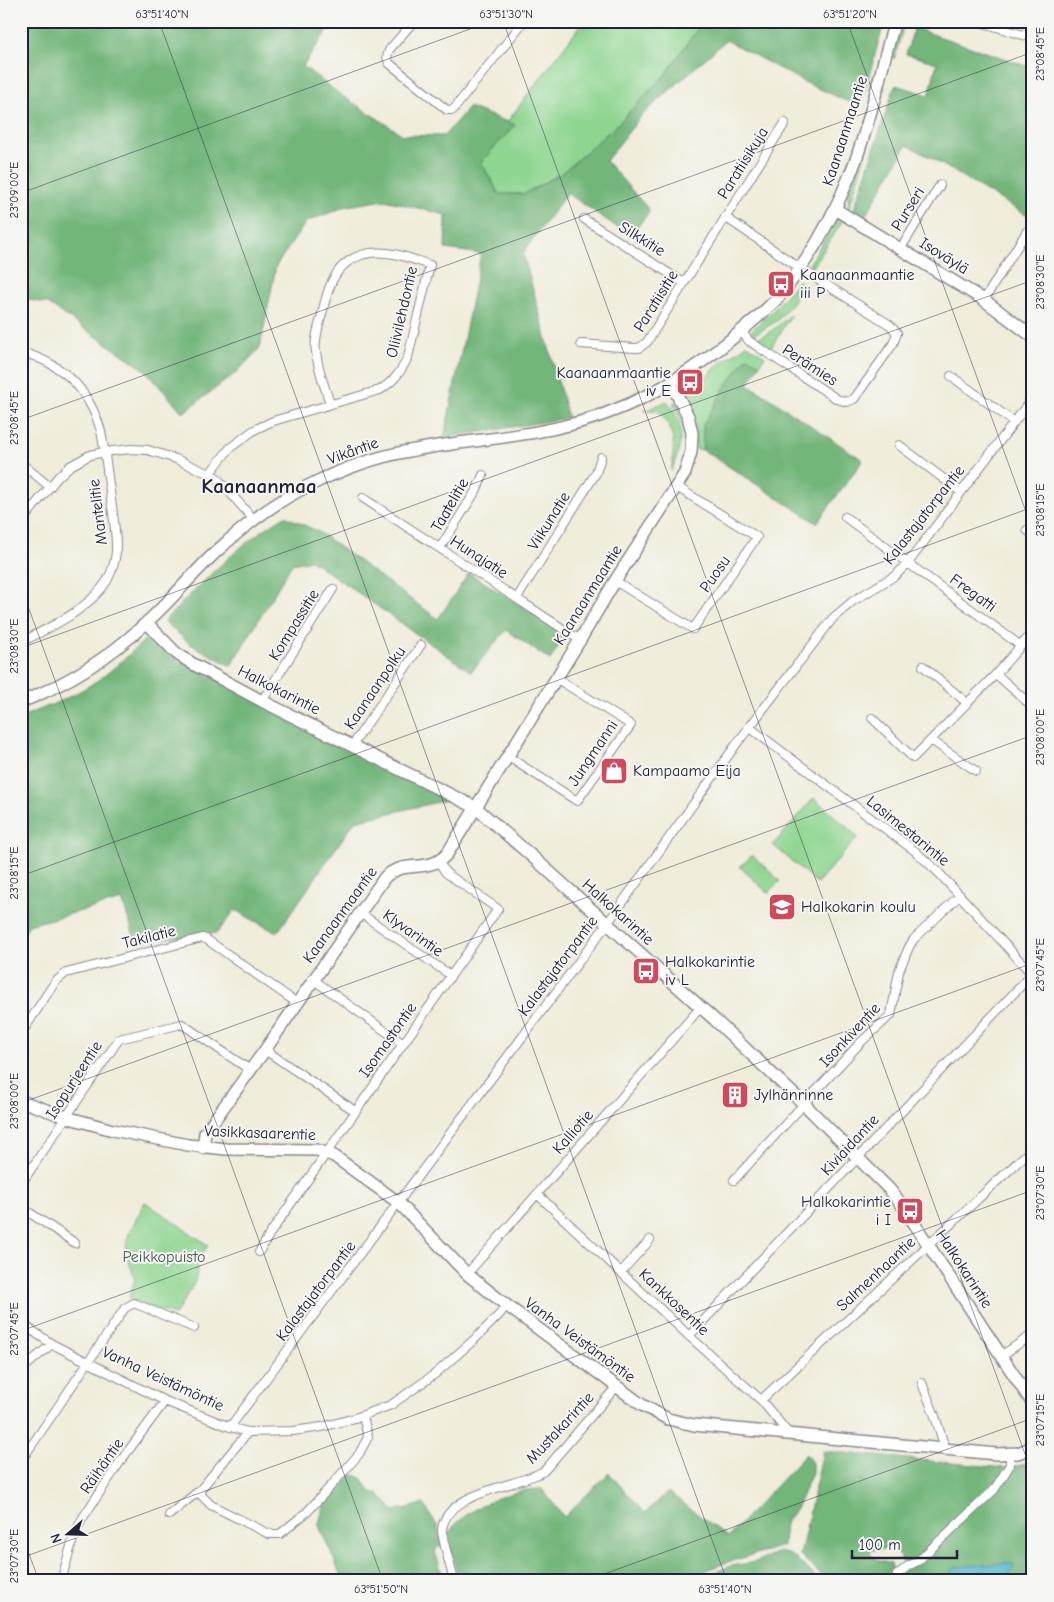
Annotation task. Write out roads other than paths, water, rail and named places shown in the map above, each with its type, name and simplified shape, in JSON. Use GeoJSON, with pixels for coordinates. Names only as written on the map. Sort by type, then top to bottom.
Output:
{"type":"FeatureCollection","features":[{"type":"Feature","properties":{"kind":"street"},"geometry":{"type":"LineString","coordinates":[[414,21],[389,50],[387,57],[389,63],[447,110],[453,110],[524,21]]}},
{"type":"Feature","properties":{"kind":"street","name":"Kaanaanmaantie"},"geometry":{"type":"LineString","coordinates":[[204,1148],[205,1133],[385,877],[401,868],[439,862],[447,854],[615,581],[677,487],[690,460],[692,433],[688,416],[671,383],[710,356],[774,302],[800,268],[835,209],[853,167],[895,21]]}},
{"type":"Feature","properties":{"kind":"street"},"geometry":{"type":"LineString","coordinates":[[978,21],[1033,38]]}},
{"type":"Feature","properties":{"kind":"street","name":"Paratiisikuja"},"geometry":{"type":"LineString","coordinates":[[725,217],[785,123]]}},
{"type":"Feature","properties":{"kind":"street","name":"Purseri"},"geometry":{"type":"LineString","coordinates":[[901,248],[940,185]]}},
{"type":"Feature","properties":{"kind":"street","name":"Isoväylä"},"geometry":{"type":"LineString","coordinates":[[835,209],[984,300],[1033,336]]}},
{"type":"Feature","properties":{"kind":"street"},"geometry":{"type":"LineString","coordinates":[[725,217],[800,268]]}},
{"type":"Feature","properties":{"kind":"street","name":"Paratiisitie"},"geometry":{"type":"LineString","coordinates":[[581,344],[626,348],[638,348],[644,345],[725,217]]}},
{"type":"Feature","properties":{"kind":"street","name":"Silkkitie"},"geometry":{"type":"LineString","coordinates":[[584,219],[684,283]]}},
{"type":"Feature","properties":{"kind":"street"},"geometry":{"type":"LineString","coordinates":[[984,300],[1027,231]]}},
{"type":"Feature","properties":{"kind":"street","name":"Oliivilehdontie"},"geometry":{"type":"LineString","coordinates":[[210,473],[230,448],[254,430],[273,421],[380,390],[394,380],[402,371],[408,357],[430,264],[391,254],[370,253],[351,260],[335,274],[328,289],[315,343],[318,364],[330,404]]}},
{"type":"Feature","properties":{"kind":"street","name":"Perämies"},"geometry":{"type":"LineString","coordinates":[[740,331],[748,341],[836,399],[848,402],[854,399],[894,344],[897,333],[890,325],[800,268]]}},
{"type":"Feature","properties":{"kind":"street","name":"Mantelitie"},"geometry":{"type":"LineString","coordinates":[[21,352],[53,365],[81,390],[94,413],[101,432],[116,541],[116,554],[110,574],[99,591],[82,606],[45,630],[21,642]]}},
{"type":"Feature","properties":{"kind":"street"},"geometry":{"type":"LineString","coordinates":[[952,376],[1014,422]]}},
{"type":"Feature","properties":{"kind":"street","name":"Vikåntie"},"geometry":{"type":"LineString","coordinates":[[21,702],[51,689],[99,661],[147,623],[216,552],[254,520],[308,486],[353,467],[390,455],[566,426],[617,409],[671,383]]}},
{"type":"Feature","properties":{"kind":"street","name":"Kalastajatorpantie"},"geometry":{"type":"LineString","coordinates":[[230,1427],[607,924],[749,728],[833,618],[853,600],[896,575],[908,563],[1033,397]]}},
{"type":"Feature","properties":{"kind":"street"},"geometry":{"type":"LineString","coordinates":[[899,445],[961,492]]}},
{"type":"Feature","properties":{"kind":"street"},"geometry":{"type":"LineString","coordinates":[[21,522],[70,466],[90,455],[131,449],[148,450],[210,473],[222,482],[254,520]]}},
{"type":"Feature","properties":{"kind":"street","name":"Viikunatie"},"geometry":{"type":"LineString","coordinates":[[517,598],[596,473],[601,457]]}},
{"type":"Feature","properties":{"kind":"street"},"geometry":{"type":"LineString","coordinates":[[21,462],[50,487]]}},
{"type":"Feature","properties":{"kind":"street","name":"Taatelitie"},"geometry":{"type":"LineString","coordinates":[[440,548],[477,489],[483,475]]}},
{"type":"Feature","properties":{"kind":"street","name":"Puosu"},"geometry":{"type":"LineString","coordinates":[[615,581],[694,629],[757,537],[677,487]]}},
{"type":"Feature","properties":{"kind":"street","name":"Hunajatie"},"geometry":{"type":"LineString","coordinates":[[363,498],[580,640]]}},
{"type":"Feature","properties":{"kind":"street","name":"Fregatti"},"geometry":{"type":"LineString","coordinates":[[844,517],[1021,646]]}},
{"type":"Feature","properties":{"kind":"street","name":"Kompassitie"},"geometry":{"type":"LineString","coordinates":[[262,701],[333,589]]}},
{"type":"Feature","properties":{"kind":"street","name":"Halkokarintie"},"geometry":{"type":"LineString","coordinates":[[147,623],[183,658],[262,701],[475,807],[700,1008],[804,1104],[858,1157],[902,1205],[1033,1404]]}},
{"type":"Feature","properties":{"kind":"street"},"geometry":{"type":"LineString","coordinates":[[872,718],[913,758],[996,674],[1033,632]]}},
{"type":"Feature","properties":{"kind":"street","name":"Kaanaanpolku"},"geometry":{"type":"LineString","coordinates":[[352,746],[421,645]]}},
{"type":"Feature","properties":{"kind":"street"},"geometry":{"type":"LineString","coordinates":[[923,666],[967,703]]}},
{"type":"Feature","properties":{"kind":"street"},"geometry":{"type":"LineString","coordinates":[[996,674],[1033,708]]}},
{"type":"Feature","properties":{"kind":"street","name":"Jungmanni"},"geometry":{"type":"LineString","coordinates":[[507,756],[577,801],[631,725],[556,678]]}},
{"type":"Feature","properties":{"kind":"street","name":"Lasimestarintie"},"geometry":{"type":"LineString","coordinates":[[749,728],[915,851],[960,895],[1032,975]]}},
{"type":"Feature","properties":{"kind":"street"},"geometry":{"type":"LineString","coordinates":[[931,740],[976,771]]}},
{"type":"Feature","properties":{"kind":"street","name":"Isomastontie"},"geometry":{"type":"LineString","coordinates":[[260,1252],[271,1232],[402,1043],[498,909],[446,873],[439,862]]}},
{"type":"Feature","properties":{"kind":"street","name":"Isonkiventie"},"geometry":{"type":"LineString","coordinates":[[734,1180],[861,1042],[891,1015],[899,971],[909,947],[914,939],[960,895]]}},
{"type":"Feature","properties":{"kind":"street","name":"Klyvarintie"},"geometry":{"type":"LineString","coordinates":[[360,913],[450,975]]}},
{"type":"Feature","properties":{"kind":"street","name":"Takilatie"},"geometry":{"type":"LineString","coordinates":[[21,1034],[55,982],[66,973],[202,938],[297,1003]]}},
{"type":"Feature","properties":{"kind":"street","name":"Kiviaidantie"},"geometry":{"type":"LineString","coordinates":[[689,1336],[1032,975]]}},
{"type":"Feature","properties":{"kind":"street"},"geometry":{"type":"LineString","coordinates":[[314,980],[402,1043]]}},
{"type":"Feature","properties":{"kind":"street","name":"Kalliotie"},"geometry":{"type":"LineString","coordinates":[[467,1274],[700,1008]]}},
{"type":"Feature","properties":{"kind":"street","name":"Isopurjeentie"},"geometry":{"type":"LineString","coordinates":[[21,1184],[116,1042],[122,1037],[182,1024],[250,1070]]}},
{"type":"Feature","properties":{"kind":"street"},"geometry":{"type":"LineString","coordinates":[[265,1050],[355,1111]]}},
{"type":"Feature","properties":{"kind":"street","name":"Vasikkasaarentie"},"geometry":{"type":"LineString","coordinates":[[21,1101],[66,1117],[155,1140],[226,1150],[317,1150],[327,1153],[338,1158],[399,1203],[467,1274],[506,1305]]}},
{"type":"Feature","properties":{"kind":"street","name":"Salmenhaantie"},"geometry":{"type":"LineString","coordinates":[[761,1400],[1033,1148]]}},
{"type":"Feature","properties":{"kind":"street","name":"Kankkosentie"},"geometry":{"type":"LineString","coordinates":[[536,1194],[761,1400],[789,1434]]}},
{"type":"Feature","properties":{"kind":"street"},"geometry":{"type":"LineString","coordinates":[[21,1207],[75,1243]]}},
{"type":"Feature","properties":{"kind":"street"},"geometry":{"type":"LineString","coordinates":[[621,1272],[650,1240]]}},
{"type":"Feature","properties":{"kind":"street"},"geometry":{"type":"LineString","coordinates":[[21,1461],[119,1314],[125,1308],[134,1304],[194,1328]]}},
{"type":"Feature","properties":{"kind":"street","name":"Vanha Veistämöntie"},"geometry":{"type":"LineString","coordinates":[[21,1323],[52,1344],[165,1401],[230,1427],[248,1432],[302,1430],[322,1427],[363,1416],[391,1404],[435,1374],[475,1339],[500,1314],[506,1305],[642,1405],[668,1419],[694,1425],[1010,1454],[1033,1447]]}},
{"type":"Feature","properties":{"kind":"street"},"geometry":{"type":"LineString","coordinates":[[1001,1356],[1033,1334]]}},
{"type":"Feature","properties":{"kind":"street"},"geometry":{"type":"LineString","coordinates":[[21,1370],[52,1344]]}},
{"type":"Feature","properties":{"kind":"street"},"geometry":{"type":"LineString","coordinates":[[922,1383],[945,1448]]}},
{"type":"Feature","properties":{"kind":"street","name":"Mustakarintie"},"geometry":{"type":"LineString","coordinates":[[454,1581],[442,1529],[446,1516],[460,1502],[474,1495],[534,1477],[544,1471],[617,1386]]}},
{"type":"Feature","properties":{"kind":"street","name":"Räihäntie"},"geometry":{"type":"LineString","coordinates":[[62,1581],[73,1539],[82,1520],[120,1462],[165,1401]]}},
{"type":"Feature","properties":{"kind":"street"},"geometry":{"type":"LineString","coordinates":[[200,1490],[201,1495],[219,1510],[269,1534],[280,1534],[307,1512],[359,1454],[368,1437],[363,1416]]}},
{"type":"Feature","properties":{"kind":"street"},"geometry":{"type":"LineString","coordinates":[[169,1515],[200,1490],[248,1432]]}},
{"type":"Feature","properties":{"kind":"street"},"geometry":{"type":"LineString","coordinates":[[898,1575],[908,1566],[918,1561],[994,1490],[1010,1465],[1010,1454]]}},
{"type":"Feature","properties":{"kind":"water"},"geometry":{"type":"Polygon","coordinates":[[[1014,1564],[1012,1570],[1003,1581],[954,1581],[952,1579],[951,1571],[956,1567],[1014,1564]]]}},
{"type":"Feature","properties":{"kind":"place","name":"Kaanaanmaantie iii P"},"geometry":{"type":"Point","coordinates":[781,284]}},
{"type":"Feature","properties":{"kind":"place","name":"Kaanaanmaantie iv E"},"geometry":{"type":"Point","coordinates":[690,382]}},
{"type":"Feature","properties":{"kind":"place","name":"Kampaamo Eija"},"geometry":{"type":"Point","coordinates":[614,771]}},
{"type":"Feature","properties":{"kind":"place","name":"Halkokarin koulu"},"geometry":{"type":"Point","coordinates":[782,907]}},
{"type":"Feature","properties":{"kind":"place","name":"Halkokarintie iv L"},"geometry":{"type":"Point","coordinates":[646,971]}},
{"type":"Feature","properties":{"kind":"place","name":"Jylhänrinne"},"geometry":{"type":"Point","coordinates":[735,1095]}},
{"type":"Feature","properties":{"kind":"place","name":"Halkokarintie i I"},"geometry":{"type":"Point","coordinates":[910,1211]}},
{"type":"Feature","properties":{"kind":"district","name":"Kaanaanmaa"},"geometry":{"type":"Point","coordinates":[259,486]}},
{"type":"Feature","properties":{"kind":"park label","name":"Peikkopuisto"},"geometry":{"type":"Point","coordinates":[164,1257]}}]}
